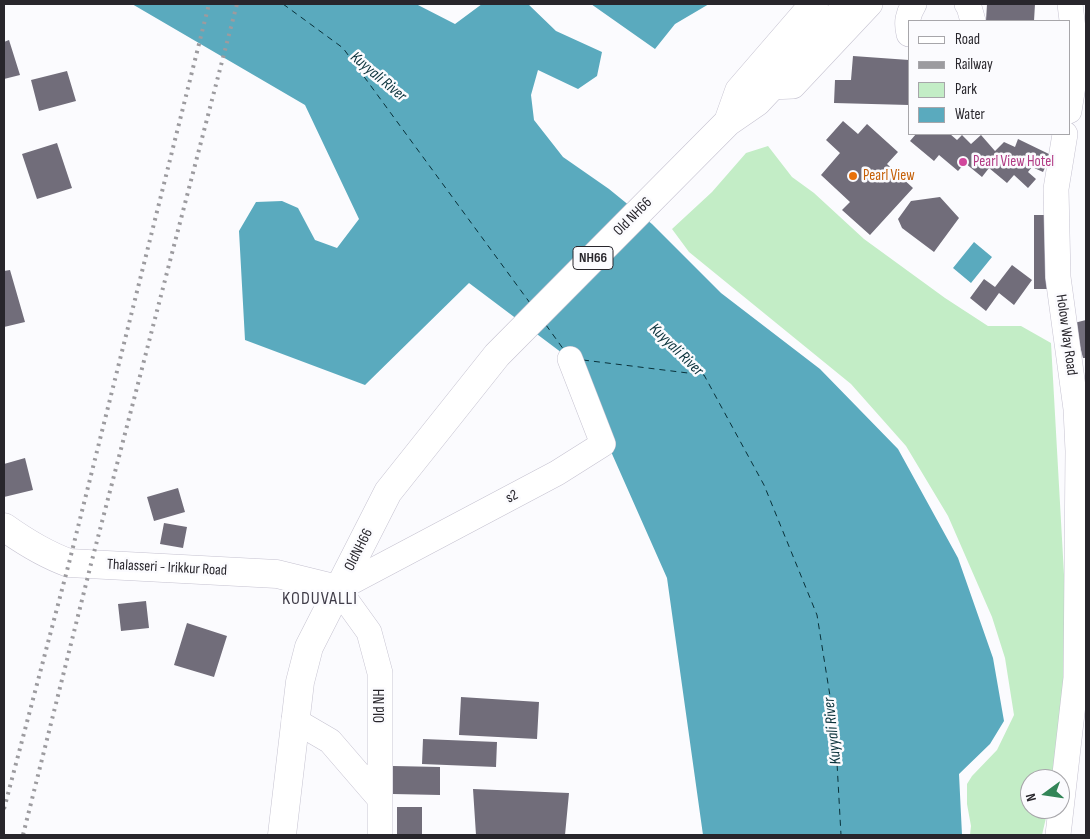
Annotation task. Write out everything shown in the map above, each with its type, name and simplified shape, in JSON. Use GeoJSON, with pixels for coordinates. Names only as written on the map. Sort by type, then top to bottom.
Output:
{"type":"FeatureCollection","features":[{"type":"Feature","properties":{"kind":"main road","name":"Old NH66"},"geometry":{"type":"LineString","coordinates":[[728,122],[739,90],[814,4]]}},
{"type":"Feature","properties":{"kind":"main road","name":"Old NH66"},"geometry":{"type":"LineString","coordinates":[[497,356],[728,122],[757,102],[849,4]]}},
{"type":"Feature","properties":{"kind":"main road","name":"OldNH66"},"geometry":{"type":"LineString","coordinates":[[282,835],[294,720],[300,682],[309,647],[388,492],[497,356]]}},
{"type":"Feature","properties":{"kind":"main road","name":"Thalasseri - Irikkur Road"},"geometry":{"type":"LineString","coordinates":[[4,527],[27,544],[48,556],[69,563],[277,574],[338,589]]}},
{"type":"Feature","properties":{"kind":"street"},"geometry":{"type":"LineString","coordinates":[[771,86],[793,86],[870,4]]}},
{"type":"Feature","properties":{"kind":"street"},"geometry":{"type":"LineString","coordinates":[[908,30],[908,14],[914,4]]}},
{"type":"Feature","properties":{"kind":"street"},"geometry":{"type":"LineString","coordinates":[[967,4],[974,20]]}},
{"type":"Feature","properties":{"kind":"street"},"geometry":{"type":"LineString","coordinates":[[1070,4],[1077,61],[1070,105]]}},
{"type":"Feature","properties":{"kind":"street","name":"Holow Way Road"},"geometry":{"type":"LineString","coordinates":[[1058,835],[1076,678],[1078,451],[1081,408],[1058,277],[1056,189],[1065,135]]}},
{"type":"Feature","properties":{"kind":"street","name":"s2"},"geometry":{"type":"LineString","coordinates":[[338,589],[557,473],[602,444],[570,359]]}},
{"type":"Feature","properties":{"kind":"street","name":"Old NH"},"geometry":{"type":"LineString","coordinates":[[338,589],[369,632],[380,673],[380,835]]}},
{"type":"Feature","properties":{"kind":"street"},"geometry":{"type":"LineString","coordinates":[[294,720],[330,742],[380,799]]}},
{"type":"Feature","properties":{"kind":"green space"},"geometry":{"type":"Polygon","coordinates":[[[768,146],[792,177],[814,193],[864,239],[945,298],[988,326],[1021,326],[1051,343],[1067,628],[1065,680],[1054,769],[1020,769],[1020,819],[1046,819],[1042,835],[970,835],[971,826],[967,804],[967,784],[972,776],[997,750],[1014,715],[1005,658],[992,617],[948,516],[906,446],[851,384],[689,252],[672,229],[712,192],[746,153],[768,146]]]}},
{"type":"Feature","properties":{"kind":"water","name":"Kuyyali River"},"geometry":{"type":"Polygon","coordinates":[[[132,4],[416,4],[455,24],[482,4],[528,4],[556,31],[602,52],[597,76],[578,89],[538,70],[531,95],[534,120],[563,157],[609,189],[652,224],[721,293],[820,369],[898,449],[958,558],[993,658],[1004,721],[990,744],[959,774],[962,835],[703,835],[667,578],[570,359],[469,283],[365,385],[245,340],[239,231],[256,202],[282,201],[298,208],[315,240],[337,248],[359,219],[305,105],[132,4]]]}},
{"type":"Feature","properties":{"kind":"water"},"geometry":{"type":"Polygon","coordinates":[[[591,4],[709,4],[675,24],[655,49],[591,4]]]}},
{"type":"Feature","properties":{"kind":"water"},"geometry":{"type":"Polygon","coordinates":[[[974,242],[992,257],[971,283],[953,268],[974,242]]]}},
{"type":"Feature","properties":{"kind":"building"},"geometry":{"type":"Polygon","coordinates":[[[987,4],[1035,4],[1034,20],[986,20],[987,4]]]}},
{"type":"Feature","properties":{"kind":"building"},"geometry":{"type":"Polygon","coordinates":[[[9,40],[20,75],[4,79],[4,42],[9,40]]]}},
{"type":"Feature","properties":{"kind":"building"},"geometry":{"type":"Polygon","coordinates":[[[853,56],[908,60],[908,105],[834,103],[835,80],[851,80],[853,56]]]}},
{"type":"Feature","properties":{"kind":"building"},"geometry":{"type":"Polygon","coordinates":[[[67,71],[76,101],[39,111],[31,80],[67,71]]]}},
{"type":"Feature","properties":{"kind":"building"},"geometry":{"type":"Polygon","coordinates":[[[843,121],[858,134],[867,124],[898,152],[887,164],[913,188],[870,235],[842,210],[850,202],[821,175],[840,153],[826,140],[843,121]]]}},
{"type":"Feature","properties":{"kind":"building"},"geometry":{"type":"Polygon","coordinates":[[[915,135],[951,135],[957,140],[962,135],[971,144],[981,135],[995,151],[1004,142],[1015,147],[1018,139],[1051,155],[1043,172],[1032,167],[1028,172],[1036,179],[1028,188],[1014,175],[1007,183],[989,168],[982,177],[965,163],[958,171],[939,155],[934,161],[910,141],[915,135]]]}},
{"type":"Feature","properties":{"kind":"building"},"geometry":{"type":"Polygon","coordinates":[[[57,143],[72,188],[37,199],[22,154],[57,143]]]}},
{"type":"Feature","properties":{"kind":"building"},"geometry":{"type":"Polygon","coordinates":[[[940,197],[959,218],[934,252],[902,228],[898,219],[911,201],[940,197]]]}},
{"type":"Feature","properties":{"kind":"building"},"geometry":{"type":"Polygon","coordinates":[[[1034,215],[1048,215],[1048,289],[1034,289],[1034,215]]]}},
{"type":"Feature","properties":{"kind":"building"},"geometry":{"type":"Polygon","coordinates":[[[1012,265],[1032,280],[1014,305],[999,293],[986,311],[970,298],[984,279],[995,287],[1012,265]]]}},
{"type":"Feature","properties":{"kind":"building"},"geometry":{"type":"Polygon","coordinates":[[[10,270],[25,322],[4,327],[4,271],[10,270]]]}},
{"type":"Feature","properties":{"kind":"building"},"geometry":{"type":"Polygon","coordinates":[[[1086,320],[1086,358],[1083,358],[1074,323],[1086,320]]]}},
{"type":"Feature","properties":{"kind":"building"},"geometry":{"type":"Polygon","coordinates":[[[25,458],[33,490],[4,497],[4,464],[25,458]]]}},
{"type":"Feature","properties":{"kind":"building"},"geometry":{"type":"Polygon","coordinates":[[[178,488],[185,512],[154,521],[147,497],[178,488]]]}},
{"type":"Feature","properties":{"kind":"building"},"geometry":{"type":"Polygon","coordinates":[[[164,523],[187,527],[183,548],[160,544],[164,523]]]}},
{"type":"Feature","properties":{"kind":"building"},"geometry":{"type":"Polygon","coordinates":[[[146,601],[149,628],[121,631],[118,604],[146,601]]]}},
{"type":"Feature","properties":{"kind":"building"},"geometry":{"type":"Polygon","coordinates":[[[187,623],[227,636],[214,677],[174,665],[187,623]]]}},
{"type":"Feature","properties":{"kind":"building"},"geometry":{"type":"Polygon","coordinates":[[[461,697],[539,702],[537,739],[459,735],[461,697]]]}},
{"type":"Feature","properties":{"kind":"building"},"geometry":{"type":"Polygon","coordinates":[[[423,739],[497,742],[496,767],[422,764],[423,739]]]}},
{"type":"Feature","properties":{"kind":"building"},"geometry":{"type":"Polygon","coordinates":[[[393,766],[440,767],[440,795],[393,794],[393,766]]]}},
{"type":"Feature","properties":{"kind":"building"},"geometry":{"type":"Polygon","coordinates":[[[473,789],[569,793],[565,835],[476,835],[473,789]]]}},
{"type":"Feature","properties":{"kind":"building"},"geometry":{"type":"Polygon","coordinates":[[[397,807],[422,807],[422,835],[397,835],[397,807]]]}},
{"type":"Feature","properties":{"kind":"ferry route"},"geometry":{"type":"LineString","coordinates":[[283,4],[343,48],[530,303]]}},
{"type":"Feature","properties":{"kind":"ferry route"},"geometry":{"type":"LineString","coordinates":[[546,325],[564,350]]}},
{"type":"Feature","properties":{"kind":"ferry route"},"geometry":{"type":"LineString","coordinates":[[583,360],[704,375],[764,485],[817,615],[835,727],[841,835]]}},
{"type":"Feature","properties":{"kind":"railway"},"geometry":{"type":"LineString","coordinates":[[4,809],[69,563],[209,4]]}},
{"type":"Feature","properties":{"kind":"railway"},"geometry":{"type":"LineString","coordinates":[[23,835],[91,564],[237,4]]}},
{"type":"Feature","properties":{"kind":"place","name":"Pearl View Hotel"},"geometry":{"type":"Point","coordinates":[963,162]}},
{"type":"Feature","properties":{"kind":"place","name":"Pearl View"},"geometry":{"type":"Point","coordinates":[853,176]}},
{"type":"Feature","properties":{"kind":"district","name":"KODUVALLI"},"geometry":{"type":"Point","coordinates":[320,599]}}]}
